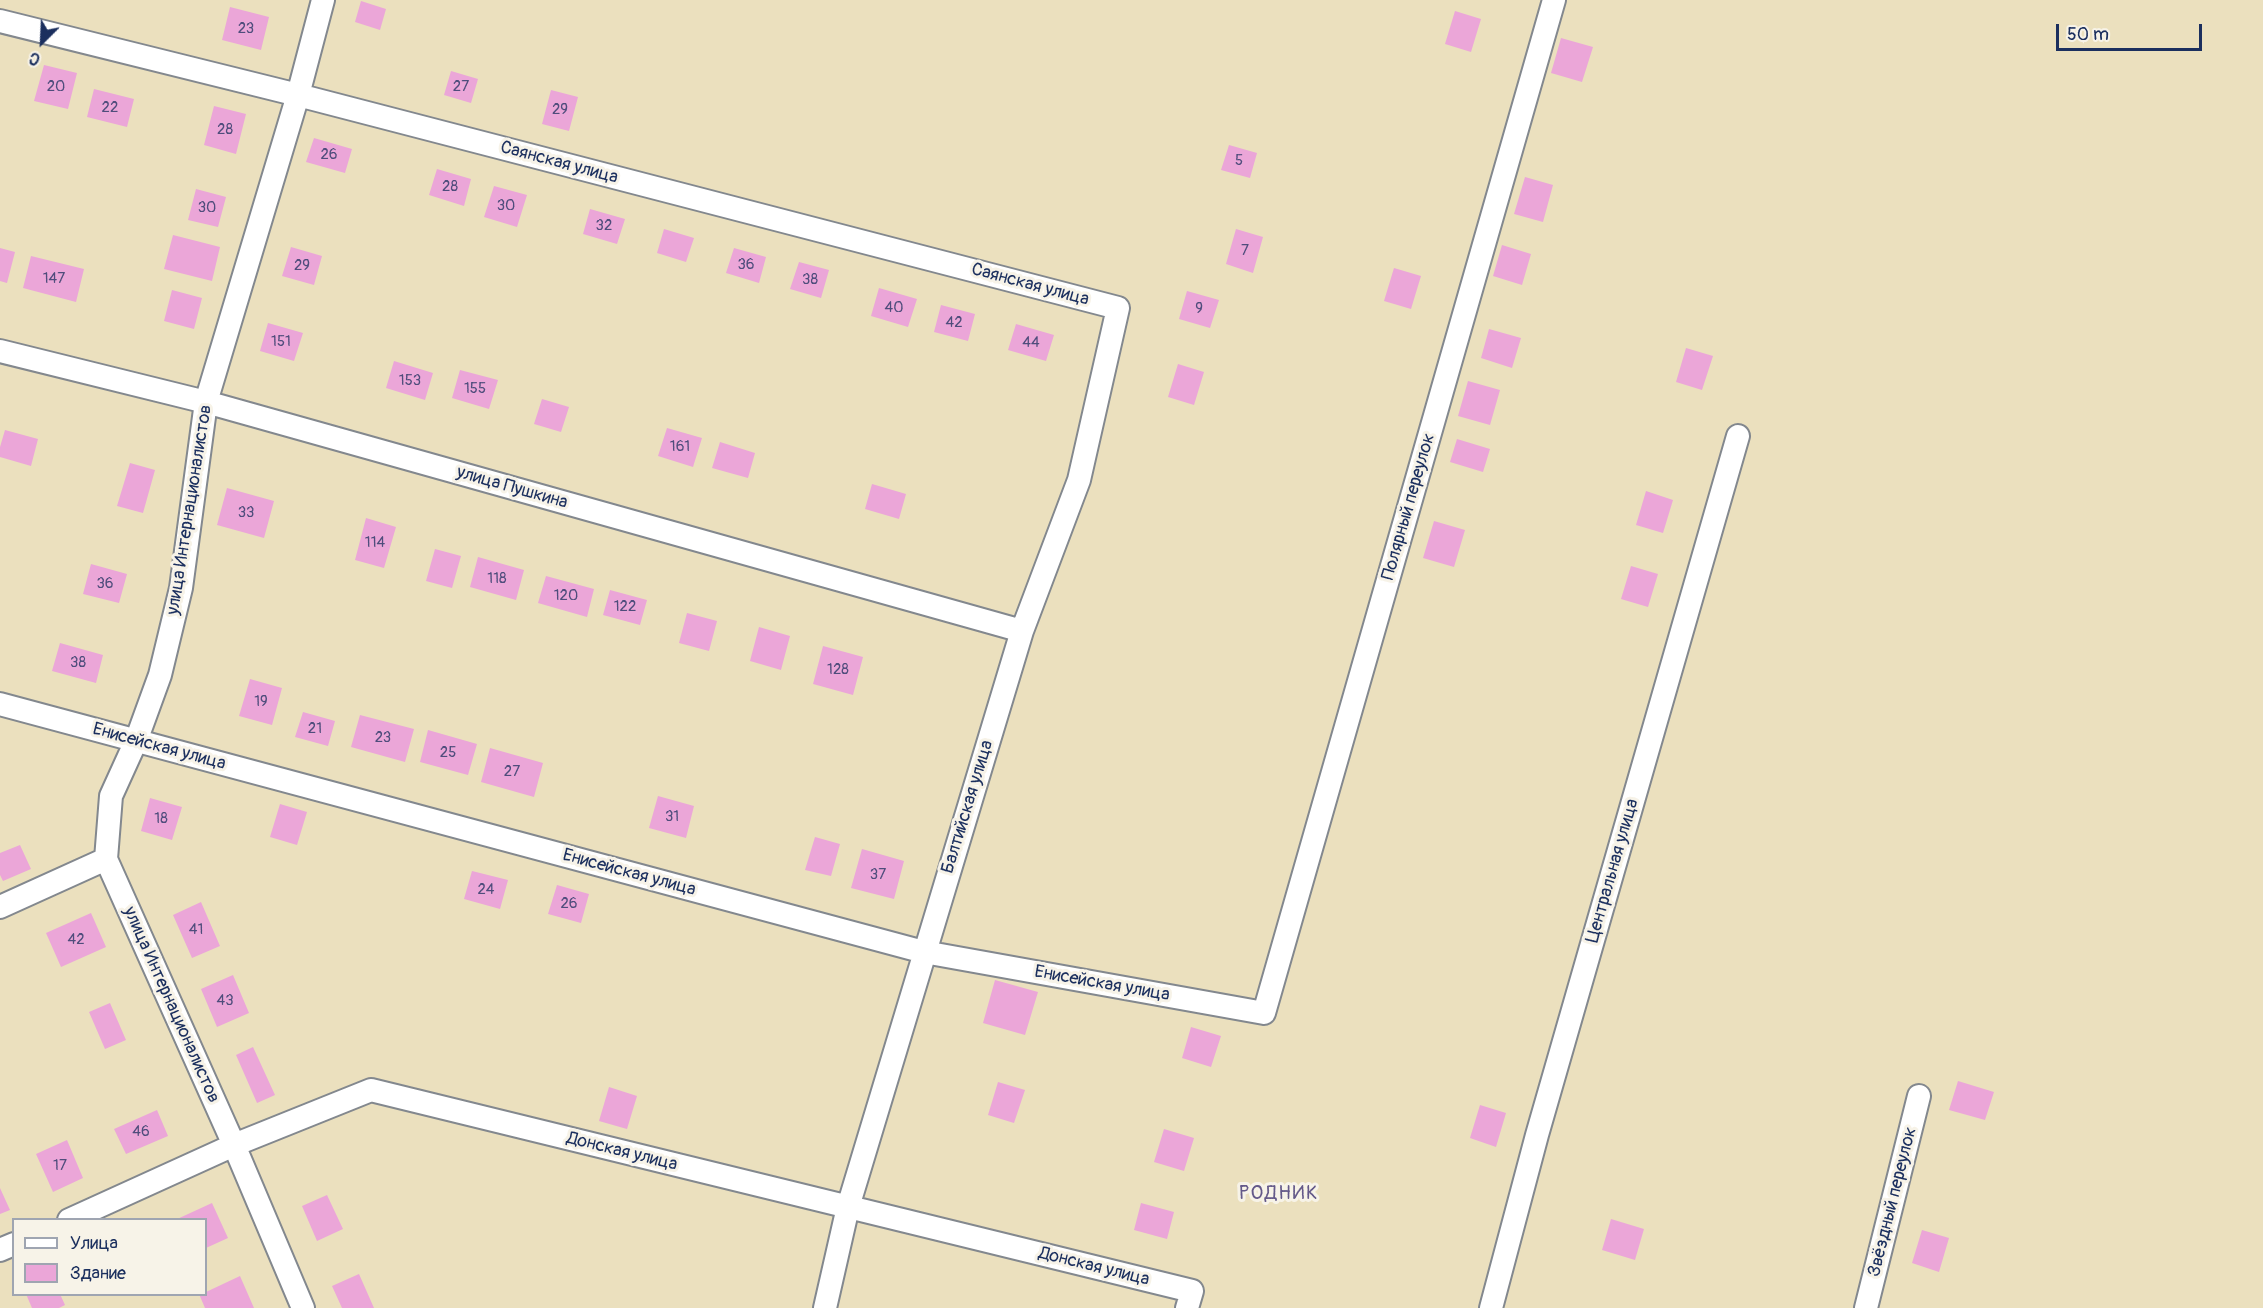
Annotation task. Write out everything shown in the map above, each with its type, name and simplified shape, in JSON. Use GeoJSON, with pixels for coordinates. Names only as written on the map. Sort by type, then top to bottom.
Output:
{"type":"FeatureCollection","features":[{"type":"Feature","properties":{"kind":"street","name":"улица Интернационалистов"},"geometry":{"type":"LineString","coordinates":[[303,1308],[234,1145],[106,859],[111,796],[136,741],[160,675],[181,588],[206,402],[298,95],[323,0]]}},
{"type":"Feature","properties":{"kind":"street","name":"Полярный переулок"},"geometry":{"type":"LineString","coordinates":[[1264,1013],[1554,0]]}},
{"type":"Feature","properties":{"kind":"street","name":"Саянская улица"},"geometry":{"type":"LineString","coordinates":[[0,21],[298,95],[1118,308]]}},
{"type":"Feature","properties":{"kind":"street","name":"Балтийская улица"},"geometry":{"type":"LineString","coordinates":[[825,1308],[848,1207],[1022,631],[1079,480],[1118,308]]}},
{"type":"Feature","properties":{"kind":"street","name":"улица Пушкина"},"geometry":{"type":"LineString","coordinates":[[0,351],[206,402],[1022,631]]}},
{"type":"Feature","properties":{"kind":"street","name":"Центральная улица"},"geometry":{"type":"LineString","coordinates":[[1491,1308],[1537,1135],[1738,436]]}},
{"type":"Feature","properties":{"kind":"street","name":"Енисейская улица"},"geometry":{"type":"LineString","coordinates":[[0,704],[924,952],[1264,1013]]}},
{"type":"Feature","properties":{"kind":"street"},"geometry":{"type":"LineString","coordinates":[[0,907],[106,859]]}},
{"type":"Feature","properties":{"kind":"street","name":"Донская улица"},"geometry":{"type":"LineString","coordinates":[[73,1218],[234,1145],[371,1090],[848,1207],[1190,1300]]}},
{"type":"Feature","properties":{"kind":"street","name":"Звёздный переулок"},"geometry":{"type":"LineString","coordinates":[[1866,1308],[1919,1096]]}},
{"type":"Feature","properties":{"kind":"building"},"geometry":{"type":"Polygon","coordinates":[[[361,1],[386,9],[380,30],[355,22],[361,1]]]}},
{"type":"Feature","properties":{"kind":"building"},"geometry":{"type":"Polygon","coordinates":[[[230,7],[269,17],[261,50],[222,40],[230,7]]]}},
{"type":"Feature","properties":{"kind":"building"},"geometry":{"type":"Polygon","coordinates":[[[1455,11],[1481,19],[1471,52],[1445,44],[1455,11]]]}},
{"type":"Feature","properties":{"kind":"building"},"geometry":{"type":"Polygon","coordinates":[[[1561,38],[1593,47],[1582,82],[1551,73],[1561,38]]]}},
{"type":"Feature","properties":{"kind":"building"},"geometry":{"type":"Polygon","coordinates":[[[44,65],[77,73],[68,109],[34,101],[44,65]]]}},
{"type":"Feature","properties":{"kind":"building"},"geometry":{"type":"Polygon","coordinates":[[[451,71],[478,79],[471,103],[444,95],[451,71]]]}},
{"type":"Feature","properties":{"kind":"building"},"geometry":{"type":"Polygon","coordinates":[[[94,89],[134,99],[127,127],[87,117],[94,89]]]}},
{"type":"Feature","properties":{"kind":"building"},"geometry":{"type":"Polygon","coordinates":[[[551,90],[578,97],[569,131],[542,124],[551,90]]]}},
{"type":"Feature","properties":{"kind":"building"},"geometry":{"type":"Polygon","coordinates":[[[214,106],[246,114],[236,154],[204,145],[214,106]]]}},
{"type":"Feature","properties":{"kind":"building"},"geometry":{"type":"Polygon","coordinates":[[[314,138],[352,149],[345,173],[306,162],[314,138]]]}},
{"type":"Feature","properties":{"kind":"building"},"geometry":{"type":"Polygon","coordinates":[[[1229,145],[1257,153],[1250,178],[1221,170],[1229,145]]]}},
{"type":"Feature","properties":{"kind":"building"},"geometry":{"type":"Polygon","coordinates":[[[437,169],[471,179],[464,206],[429,195],[437,169]]]}},
{"type":"Feature","properties":{"kind":"building"},"geometry":{"type":"Polygon","coordinates":[[[1525,177],[1553,185],[1543,222],[1514,214],[1525,177]]]}},
{"type":"Feature","properties":{"kind":"building"},"geometry":{"type":"Polygon","coordinates":[[[494,186],[527,195],[517,227],[484,217],[494,186]]]}},
{"type":"Feature","properties":{"kind":"building"},"geometry":{"type":"Polygon","coordinates":[[[196,189],[226,197],[218,227],[188,220],[196,189]]]}},
{"type":"Feature","properties":{"kind":"building"},"geometry":{"type":"Polygon","coordinates":[[[590,209],[625,219],[617,244],[583,234],[590,209]]]}},
{"type":"Feature","properties":{"kind":"building"},"geometry":{"type":"Polygon","coordinates":[[[664,229],[694,238],[686,262],[657,253],[664,229]]]}},
{"type":"Feature","properties":{"kind":"building"},"geometry":{"type":"Polygon","coordinates":[[[1236,229],[1263,237],[1253,273],[1226,264],[1236,229]]]}},
{"type":"Feature","properties":{"kind":"building"},"geometry":{"type":"Polygon","coordinates":[[[173,235],[220,247],[212,281],[164,269],[173,235]]]}},
{"type":"Feature","properties":{"kind":"building"},"geometry":{"type":"Polygon","coordinates":[[[1502,245],[1531,254],[1522,285],[1493,276],[1502,245]]]}},
{"type":"Feature","properties":{"kind":"building"},"geometry":{"type":"Polygon","coordinates":[[[291,247],[322,256],[314,285],[282,276],[291,247]]]}},
{"type":"Feature","properties":{"kind":"building"},"geometry":{"type":"Polygon","coordinates":[[[0,248],[15,252],[7,283],[0,281],[0,248]]]}},
{"type":"Feature","properties":{"kind":"building"},"geometry":{"type":"Polygon","coordinates":[[[734,248],[766,257],[759,283],[726,273],[734,248]]]}},
{"type":"Feature","properties":{"kind":"building"},"geometry":{"type":"Polygon","coordinates":[[[31,256],[84,269],[76,302],[23,288],[31,256]]]}},
{"type":"Feature","properties":{"kind":"building"},"geometry":{"type":"Polygon","coordinates":[[[799,262],[829,270],[821,298],[790,289],[799,262]]]}},
{"type":"Feature","properties":{"kind":"building"},"geometry":{"type":"Polygon","coordinates":[[[1394,268],[1421,276],[1411,309],[1384,301],[1394,268]]]}},
{"type":"Feature","properties":{"kind":"building"},"geometry":{"type":"Polygon","coordinates":[[[879,288],[917,299],[908,327],[871,316],[879,288]]]}},
{"type":"Feature","properties":{"kind":"building"},"geometry":{"type":"Polygon","coordinates":[[[172,290],[202,298],[194,329],[164,321],[172,290]]]}},
{"type":"Feature","properties":{"kind":"building"},"geometry":{"type":"Polygon","coordinates":[[[1187,291],[1219,300],[1210,328],[1179,319],[1187,291]]]}},
{"type":"Feature","properties":{"kind":"building"},"geometry":{"type":"Polygon","coordinates":[[[941,305],[975,314],[968,341],[934,332],[941,305]]]}},
{"type":"Feature","properties":{"kind":"building"},"geometry":{"type":"Polygon","coordinates":[[[268,323],[303,333],[294,361],[260,351],[268,323]]]}},
{"type":"Feature","properties":{"kind":"building"},"geometry":{"type":"Polygon","coordinates":[[[1016,324],[1054,335],[1046,361],[1008,350],[1016,324]]]}},
{"type":"Feature","properties":{"kind":"building"},"geometry":{"type":"Polygon","coordinates":[[[1489,329],[1521,338],[1512,368],[1481,358],[1489,329]]]}},
{"type":"Feature","properties":{"kind":"building"},"geometry":{"type":"Polygon","coordinates":[[[1686,348],[1713,356],[1702,390],[1676,382],[1686,348]]]}},
{"type":"Feature","properties":{"kind":"building"},"geometry":{"type":"Polygon","coordinates":[[[394,361],[433,373],[425,400],[386,388],[394,361]]]}},
{"type":"Feature","properties":{"kind":"building"},"geometry":{"type":"Polygon","coordinates":[[[1178,364],[1204,372],[1194,405],[1168,397],[1178,364]]]}},
{"type":"Feature","properties":{"kind":"building"},"geometry":{"type":"Polygon","coordinates":[[[460,370],[498,380],[489,409],[452,398],[460,370]]]}},
{"type":"Feature","properties":{"kind":"building"},"geometry":{"type":"Polygon","coordinates":[[[1468,381],[1500,390],[1490,425],[1458,416],[1468,381]]]}},
{"type":"Feature","properties":{"kind":"building"},"geometry":{"type":"Polygon","coordinates":[[[542,399],[569,407],[561,432],[534,424],[542,399]]]}},
{"type":"Feature","properties":{"kind":"building"},"geometry":{"type":"Polygon","coordinates":[[[667,428],[702,438],[693,467],[658,456],[667,428]]]}},
{"type":"Feature","properties":{"kind":"building"},"geometry":{"type":"Polygon","coordinates":[[[5,430],[38,439],[31,466],[0,457],[0,447],[5,430]]]}},
{"type":"Feature","properties":{"kind":"building"},"geometry":{"type":"Polygon","coordinates":[[[1457,439],[1490,449],[1483,472],[1450,462],[1457,439]]]}},
{"type":"Feature","properties":{"kind":"building"},"geometry":{"type":"Polygon","coordinates":[[[720,442],[755,453],[748,478],[712,468],[720,442]]]}},
{"type":"Feature","properties":{"kind":"building"},"geometry":{"type":"Polygon","coordinates":[[[130,463],[155,470],[143,513],[117,506],[130,463]]]}},
{"type":"Feature","properties":{"kind":"building"},"geometry":{"type":"Polygon","coordinates":[[[872,484],[906,494],[899,519],[865,509],[872,484]]]}},
{"type":"Feature","properties":{"kind":"building"},"geometry":{"type":"Polygon","coordinates":[[[227,488],[274,501],[264,538],[217,525],[227,488]]]}},
{"type":"Feature","properties":{"kind":"building"},"geometry":{"type":"Polygon","coordinates":[[[1646,491],[1673,500],[1663,533],[1636,525],[1646,491]]]}},
{"type":"Feature","properties":{"kind":"building"},"geometry":{"type":"Polygon","coordinates":[[[366,518],[396,527],[384,568],[355,560],[366,518]]]}},
{"type":"Feature","properties":{"kind":"building"},"geometry":{"type":"Polygon","coordinates":[[[1434,521],[1465,530],[1454,567],[1423,558],[1434,521]]]}},
{"type":"Feature","properties":{"kind":"building"},"geometry":{"type":"Polygon","coordinates":[[[435,549],[461,556],[452,588],[426,581],[435,549]]]}},
{"type":"Feature","properties":{"kind":"building"},"geometry":{"type":"Polygon","coordinates":[[[478,557],[524,570],[516,600],[470,587],[478,557]]]}},
{"type":"Feature","properties":{"kind":"building"},"geometry":{"type":"Polygon","coordinates":[[[91,564],[127,574],[119,603],[83,594],[91,564]]]}},
{"type":"Feature","properties":{"kind":"building"},"geometry":{"type":"Polygon","coordinates":[[[1631,566],[1658,574],[1648,607],[1621,599],[1631,566]]]}},
{"type":"Feature","properties":{"kind":"building"},"geometry":{"type":"Polygon","coordinates":[[[546,576],[594,589],[587,617],[538,603],[546,576]]]}},
{"type":"Feature","properties":{"kind":"building"},"geometry":{"type":"Polygon","coordinates":[[[610,590],[647,600],[640,625],[603,615],[610,590]]]}},
{"type":"Feature","properties":{"kind":"building"},"geometry":{"type":"Polygon","coordinates":[[[687,613],[717,621],[709,651],[679,643],[687,613]]]}},
{"type":"Feature","properties":{"kind":"building"},"geometry":{"type":"Polygon","coordinates":[[[759,627],[790,636],[781,670],[750,661],[759,627]]]}},
{"type":"Feature","properties":{"kind":"building"},"geometry":{"type":"Polygon","coordinates":[[[60,643],[103,655],[96,683],[52,671],[60,643]]]}},
{"type":"Feature","properties":{"kind":"building"},"geometry":{"type":"Polygon","coordinates":[[[823,646],[863,657],[853,695],[813,684],[823,646]]]}},
{"type":"Feature","properties":{"kind":"building"},"geometry":{"type":"Polygon","coordinates":[[[250,679],[282,688],[272,725],[239,716],[250,679]]]}},
{"type":"Feature","properties":{"kind":"building"},"geometry":{"type":"Polygon","coordinates":[[[303,712],[335,721],[328,746],[295,737],[303,712]]]}},
{"type":"Feature","properties":{"kind":"building"},"geometry":{"type":"Polygon","coordinates":[[[360,715],[414,729],[405,762],[351,747],[360,715]]]}},
{"type":"Feature","properties":{"kind":"building"},"geometry":{"type":"Polygon","coordinates":[[[428,730],[477,744],[468,775],[420,762],[428,730]]]}},
{"type":"Feature","properties":{"kind":"building"},"geometry":{"type":"Polygon","coordinates":[[[490,748],[543,763],[534,797],[481,782],[490,748]]]}},
{"type":"Feature","properties":{"kind":"building"},"geometry":{"type":"Polygon","coordinates":[[[658,796],[694,806],[686,838],[649,828],[658,796]]]}},
{"type":"Feature","properties":{"kind":"building"},"geometry":{"type":"Polygon","coordinates":[[[150,798],[182,807],[172,840],[141,831],[150,798]]]}},
{"type":"Feature","properties":{"kind":"building"},"geometry":{"type":"Polygon","coordinates":[[[280,804],[307,812],[297,845],[270,837],[280,804]]]}},
{"type":"Feature","properties":{"kind":"building"},"geometry":{"type":"Polygon","coordinates":[[[815,837],[840,844],[831,876],[805,870],[815,837]]]}},
{"type":"Feature","properties":{"kind":"building"},"geometry":{"type":"Polygon","coordinates":[[[20,845],[31,869],[3,881],[0,875],[0,853],[20,845]]]}},
{"type":"Feature","properties":{"kind":"building"},"geometry":{"type":"Polygon","coordinates":[[[862,849],[904,861],[894,899],[851,888],[862,849]]]}},
{"type":"Feature","properties":{"kind":"building"},"geometry":{"type":"Polygon","coordinates":[[[472,871],[508,880],[500,909],[464,899],[472,871]]]}},
{"type":"Feature","properties":{"kind":"building"},"geometry":{"type":"Polygon","coordinates":[[[557,885],[589,894],[581,923],[548,914],[557,885]]]}},
{"type":"Feature","properties":{"kind":"building"},"geometry":{"type":"Polygon","coordinates":[[[201,902],[220,946],[192,958],[173,915],[201,902]]]}},
{"type":"Feature","properties":{"kind":"building"},"geometry":{"type":"Polygon","coordinates":[[[91,913],[106,947],[61,967],[46,933],[91,913]]]}},
{"type":"Feature","properties":{"kind":"building"},"geometry":{"type":"Polygon","coordinates":[[[233,975],[249,1013],[217,1027],[201,989],[233,975]]]}},
{"type":"Feature","properties":{"kind":"building"},"geometry":{"type":"Polygon","coordinates":[[[995,980],[1038,992],[1025,1035],[983,1023],[995,980]]]}},
{"type":"Feature","properties":{"kind":"building"},"geometry":{"type":"Polygon","coordinates":[[[110,1003],[126,1040],[105,1049],[89,1012],[110,1003]]]}},
{"type":"Feature","properties":{"kind":"building"},"geometry":{"type":"Polygon","coordinates":[[[1191,1027],[1221,1036],[1211,1067],[1182,1058],[1191,1027]]]}},
{"type":"Feature","properties":{"kind":"building"},"geometry":{"type":"Polygon","coordinates":[[[253,1047],[275,1095],[257,1103],[236,1055],[253,1047]]]}},
{"type":"Feature","properties":{"kind":"building"},"geometry":{"type":"Polygon","coordinates":[[[1958,1081],[1994,1092],[1985,1120],[1949,1110],[1958,1081]]]}},
{"type":"Feature","properties":{"kind":"building"},"geometry":{"type":"Polygon","coordinates":[[[998,1082],[1025,1090],[1014,1123],[988,1115],[998,1082]]]}},
{"type":"Feature","properties":{"kind":"building"},"geometry":{"type":"Polygon","coordinates":[[[609,1087],[637,1096],[627,1129],[599,1121],[609,1087]]]}},
{"type":"Feature","properties":{"kind":"building"},"geometry":{"type":"Polygon","coordinates":[[[1480,1105],[1506,1113],[1496,1147],[1470,1138],[1480,1105]]]}},
{"type":"Feature","properties":{"kind":"building"},"geometry":{"type":"Polygon","coordinates":[[[157,1110],[168,1136],[126,1154],[114,1129],[157,1110]]]}},
{"type":"Feature","properties":{"kind":"building"},"geometry":{"type":"Polygon","coordinates":[[[1164,1129],[1194,1138],[1184,1171],[1154,1162],[1164,1129]]]}},
{"type":"Feature","properties":{"kind":"building"},"geometry":{"type":"Polygon","coordinates":[[[67,1140],[83,1178],[53,1192],[36,1154],[67,1140]]]}},
{"type":"Feature","properties":{"kind":"building"},"geometry":{"type":"Polygon","coordinates":[[[0,1188],[10,1210],[0,1214],[0,1188]]]}},
{"type":"Feature","properties":{"kind":"building"},"geometry":{"type":"Polygon","coordinates":[[[327,1195],[343,1229],[317,1241],[302,1206],[327,1195]]]}},
{"type":"Feature","properties":{"kind":"building"},"geometry":{"type":"Polygon","coordinates":[[[212,1203],[228,1238],[207,1248],[207,1218],[179,1218],[212,1203]]]}},
{"type":"Feature","properties":{"kind":"building"},"geometry":{"type":"Polygon","coordinates":[[[1141,1203],[1174,1212],[1167,1239],[1134,1230],[1141,1203]]]}},
{"type":"Feature","properties":{"kind":"building"},"geometry":{"type":"Polygon","coordinates":[[[1611,1219],[1644,1229],[1635,1260],[1602,1250],[1611,1219]]]}},
{"type":"Feature","properties":{"kind":"building"},"geometry":{"type":"Polygon","coordinates":[[[1922,1230],[1949,1238],[1939,1272],[1912,1263],[1922,1230]]]}},
{"type":"Feature","properties":{"kind":"building"},"geometry":{"type":"Polygon","coordinates":[[[359,1274],[374,1308],[342,1308],[332,1286],[359,1274]]]}},
{"type":"Feature","properties":{"kind":"building"},"geometry":{"type":"Polygon","coordinates":[[[240,1276],[254,1308],[205,1308],[200,1296],[207,1296],[207,1292],[240,1276]]]}},
{"type":"Feature","properties":{"kind":"building"},"geometry":{"type":"Polygon","coordinates":[[[27,1296],[61,1296],[65,1305],[59,1308],[32,1308],[27,1296]]]}},
{"type":"Feature","properties":{"kind":"district","name":"РОДНИК"},"geometry":{"type":"Point","coordinates":[1279,1194]}}]}
